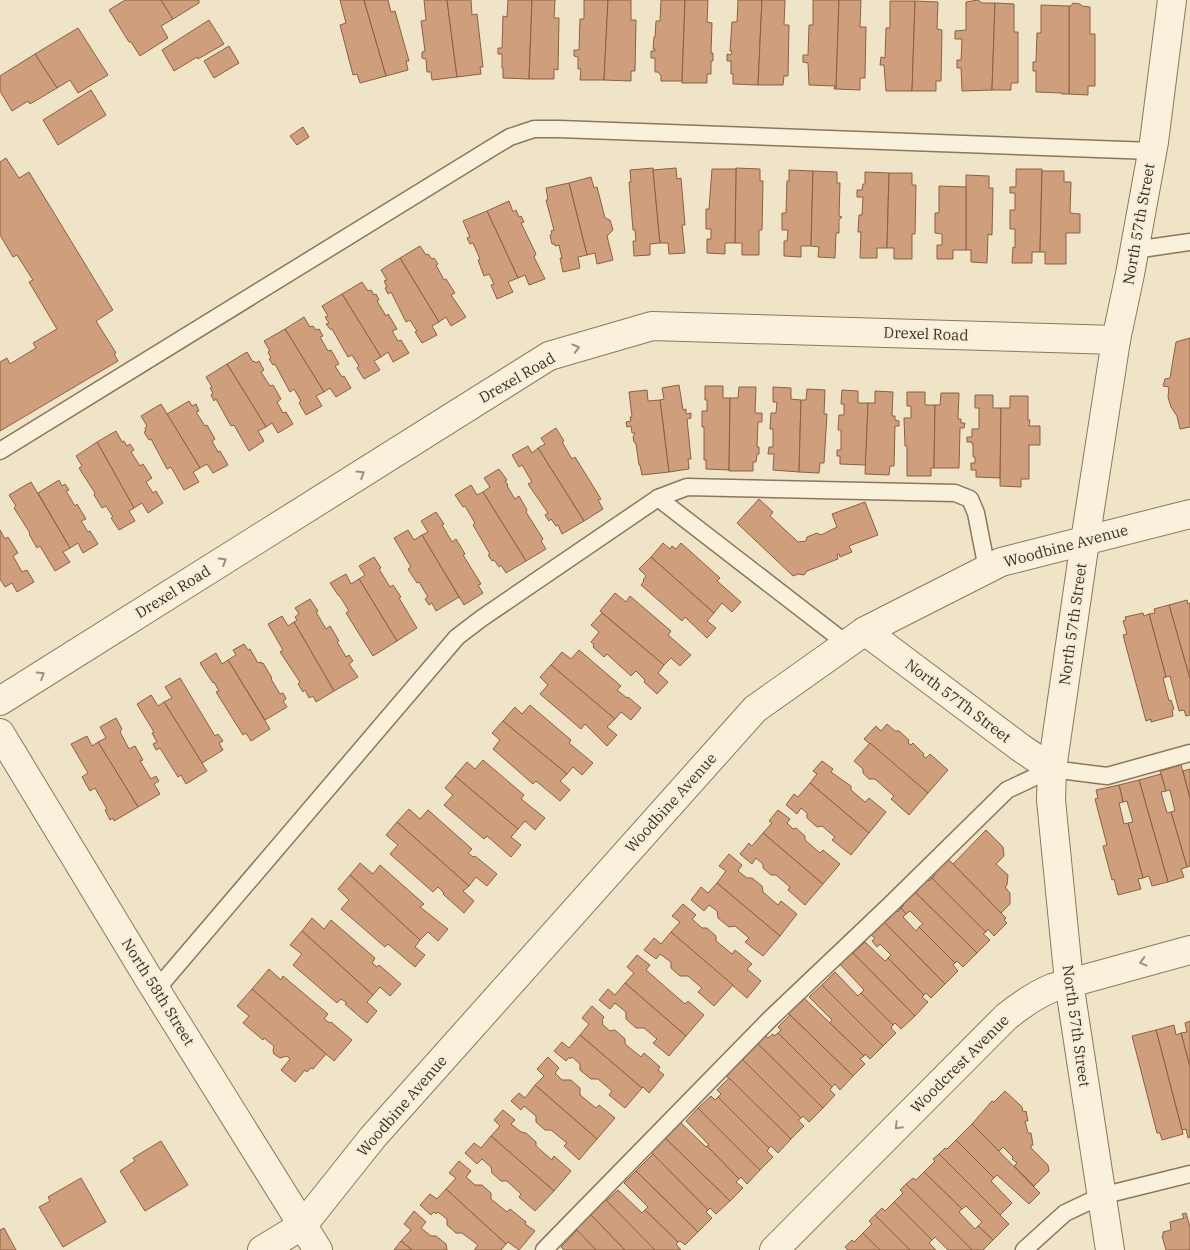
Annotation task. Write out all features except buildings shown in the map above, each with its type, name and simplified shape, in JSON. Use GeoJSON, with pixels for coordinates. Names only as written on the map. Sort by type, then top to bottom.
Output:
{"type":"FeatureCollection","features":[{"type":"Feature","properties":{"kind":"street","name":"North 57th Street"},"geometry":{"type":"LineString","coordinates":[[1110,1250],[1069,982],[1051,800],[1052,769],[1116,340],[1152,151],[1172,0]]}},
{"type":"Feature","properties":{"kind":"street","name":"Drexel Road"},"geometry":{"type":"LineString","coordinates":[[0,701],[549,356],[652,326],[1116,340]]}},
{"type":"Feature","properties":{"kind":"street","name":"Woodbine Avenue"},"geometry":{"type":"LineString","coordinates":[[262,1250],[303,1225],[373,1137],[755,708],[856,638],[1000,562],[1190,514]]}},
{"type":"Feature","properties":{"kind":"street","name":"North 57Th Street"},"geometry":{"type":"LineString","coordinates":[[856,638],[1052,769]]}},
{"type":"Feature","properties":{"kind":"street","name":"North 58th Street"},"geometry":{"type":"LineString","coordinates":[[0,733],[156,990],[318,1250]]}},
{"type":"Feature","properties":{"kind":"street","name":"Woodcrest Avenue"},"geometry":{"type":"LineString","coordinates":[[774,1250],[1006,1017],[1020,1006],[1037,994],[1069,982],[1190,950]]}},
{"type":"Feature","properties":{"kind":"lane"},"geometry":{"type":"LineString","coordinates":[[0,451],[510,136],[534,129],[1152,151]]}},
{"type":"Feature","properties":{"kind":"lane"},"geometry":{"type":"LineString","coordinates":[[1134,250],[1190,242]]}},
{"type":"Feature","properties":{"kind":"lane"},"geometry":{"type":"LineString","coordinates":[[156,990],[457,637],[658,498],[686,487],[955,493],[970,499],[976,513],[987,569]]}},
{"type":"Feature","properties":{"kind":"lane"},"geometry":{"type":"LineString","coordinates":[[658,498],[856,638]]}},
{"type":"Feature","properties":{"kind":"lane"},"geometry":{"type":"LineString","coordinates":[[544,1250],[770,1019],[883,912],[1007,790],[1052,769],[1107,776],[1190,752]]}},
{"type":"Feature","properties":{"kind":"lane"},"geometry":{"type":"LineString","coordinates":[[1024,1250],[1064,1213],[1101,1196],[1190,1174]]}}]}
